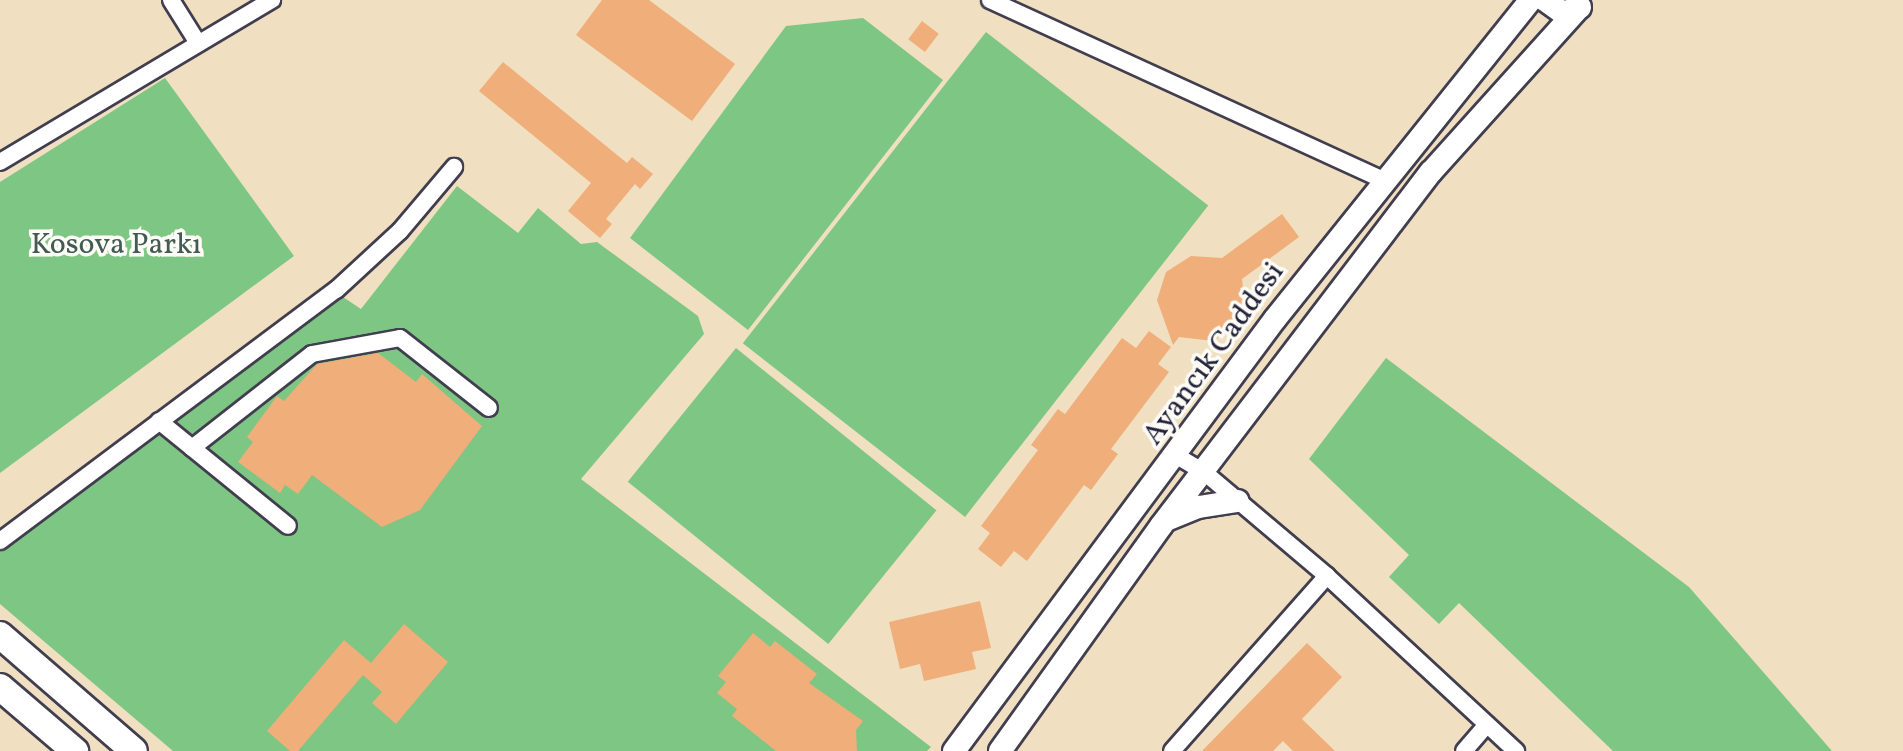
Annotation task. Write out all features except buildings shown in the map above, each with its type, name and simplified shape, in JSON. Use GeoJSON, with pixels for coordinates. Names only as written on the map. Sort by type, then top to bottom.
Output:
{"type":"FeatureCollection","features":[{"type":"Feature","properties":{"kind":"main road"},"geometry":{"type":"LineString","coordinates":[[0,635],[134,751]]}},
{"type":"Feature","properties":{"kind":"main road"},"geometry":{"type":"LineString","coordinates":[[0,687],[75,751]]}},
{"type":"Feature","properties":{"kind":"street"},"geometry":{"type":"LineString","coordinates":[[171,0],[198,43]]}},
{"type":"Feature","properties":{"kind":"street"},"geometry":{"type":"LineString","coordinates":[[990,0],[1384,180]]}},
{"type":"Feature","properties":{"kind":"street","name":"Ayancık Caddesi"},"geometry":{"type":"LineString","coordinates":[[954,751],[1384,180],[1531,0]]}},
{"type":"Feature","properties":{"kind":"street"},"geometry":{"type":"LineString","coordinates":[[1545,0],[1557,12],[1581,5]]}},
{"type":"Feature","properties":{"kind":"street"},"geometry":{"type":"LineString","coordinates":[[0,162],[266,1]]}},
{"type":"Feature","properties":{"kind":"street","name":"Ayancık Caddesi"},"geometry":{"type":"LineString","coordinates":[[1000,751],[1165,521],[1431,172],[1581,5]]}},
{"type":"Feature","properties":{"kind":"street"},"geometry":{"type":"LineString","coordinates":[[0,541],[336,290],[400,231],[454,167]]}},
{"type":"Feature","properties":{"kind":"street"},"geometry":{"type":"LineString","coordinates":[[192,448],[312,354],[400,338],[489,408]]}},
{"type":"Feature","properties":{"kind":"street"},"geometry":{"type":"LineString","coordinates":[[159,421],[288,526]]}},
{"type":"Feature","properties":{"kind":"street"},"geometry":{"type":"LineString","coordinates":[[1177,456],[1204,472],[1327,576],[1516,751]]}},
{"type":"Feature","properties":{"kind":"street"},"geometry":{"type":"LineString","coordinates":[[1165,521],[1199,507],[1238,501]]}},
{"type":"Feature","properties":{"kind":"street"},"geometry":{"type":"LineString","coordinates":[[1172,751],[1327,576]]}},
{"type":"Feature","properties":{"kind":"street"},"geometry":{"type":"LineString","coordinates":[[1464,751],[1487,725]]}},
{"type":"Feature","properties":{"kind":"green space"},"geometry":{"type":"Polygon","coordinates":[[[863,18],[943,80],[748,330],[630,238],[786,26],[863,18]]]}},
{"type":"Feature","properties":{"kind":"green space"},"geometry":{"type":"Polygon","coordinates":[[[986,32],[1208,206],[965,517],[743,343],[986,32]]]}},
{"type":"Feature","properties":{"kind":"green space","name":"Kosova Parkı"},"geometry":{"type":"Polygon","coordinates":[[[165,78],[294,256],[0,473],[0,182],[165,78]]]}},
{"type":"Feature","properties":{"kind":"green space"},"geometry":{"type":"Polygon","coordinates":[[[457,186],[518,233],[538,208],[581,244],[597,242],[698,316],[704,334],[581,479],[931,747],[927,751],[173,751],[0,604],[0,546],[343,297],[361,309],[457,186]]]}},
{"type":"Feature","properties":{"kind":"green space"},"geometry":{"type":"Polygon","coordinates":[[[736,348],[937,510],[828,644],[628,482],[736,348]]]}},
{"type":"Feature","properties":{"kind":"green space"},"geometry":{"type":"Polygon","coordinates":[[[1386,358],[1689,587],[1832,751],[1613,751],[1459,603],[1439,624],[1389,577],[1409,555],[1309,459],[1386,358]]]}}]}
